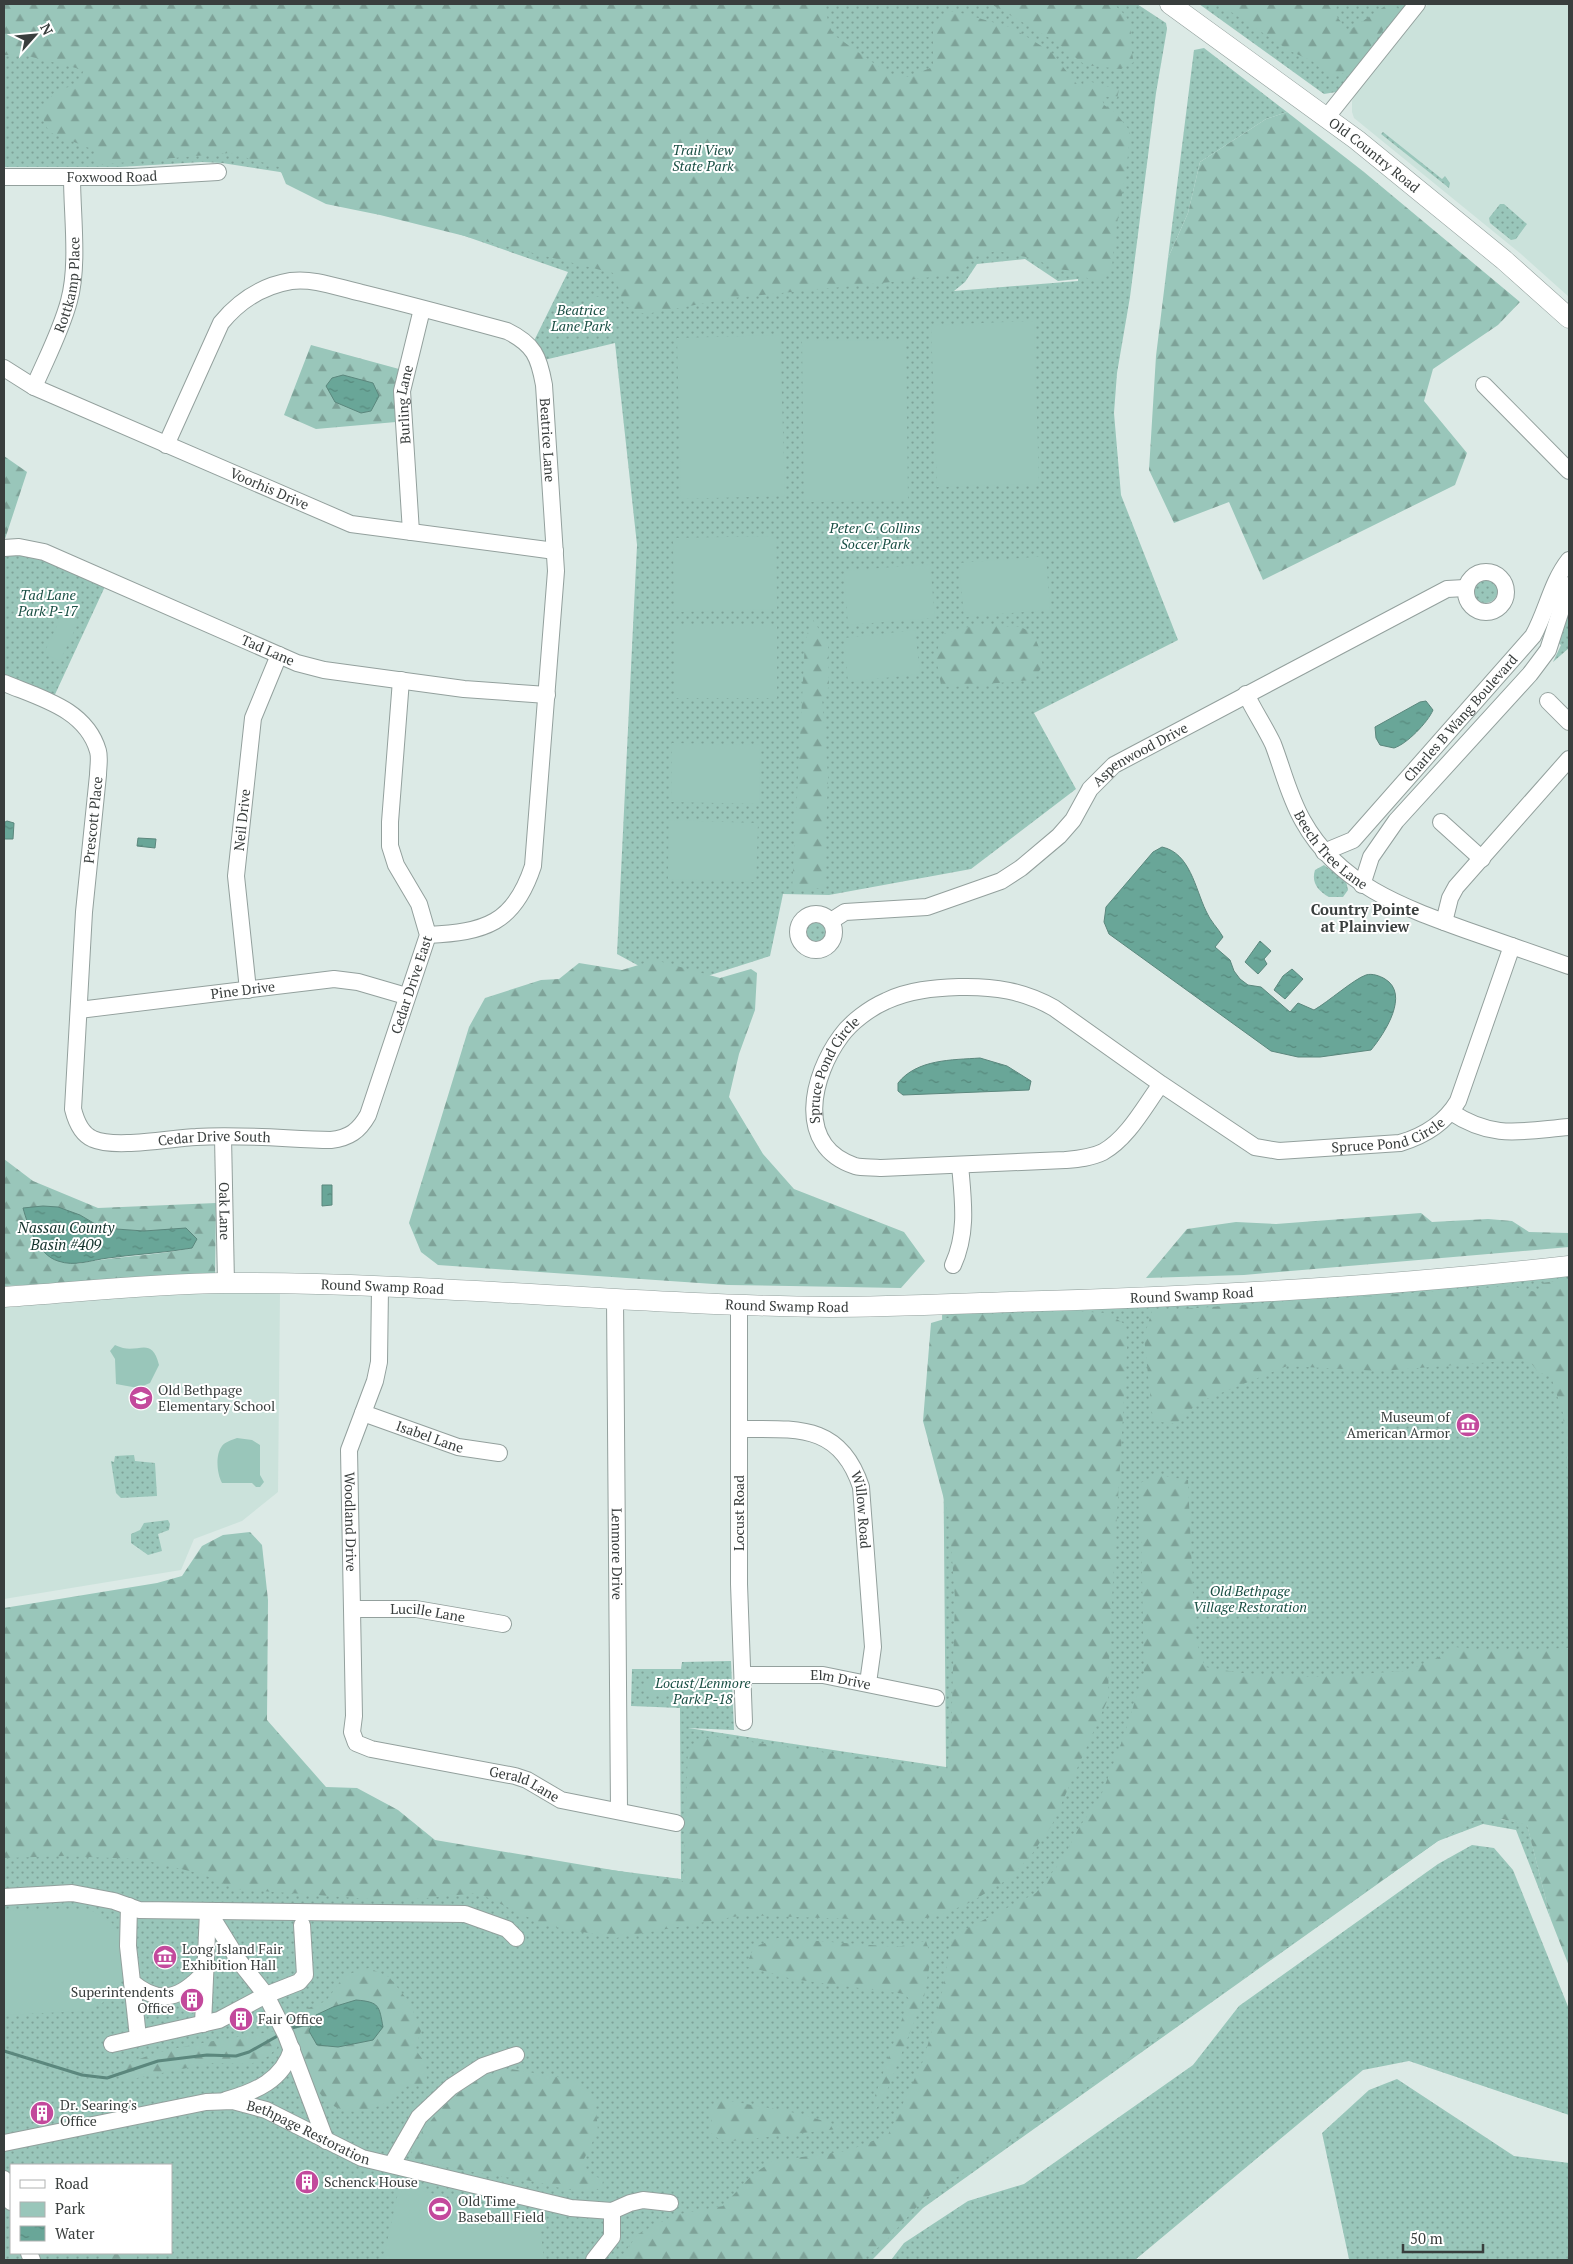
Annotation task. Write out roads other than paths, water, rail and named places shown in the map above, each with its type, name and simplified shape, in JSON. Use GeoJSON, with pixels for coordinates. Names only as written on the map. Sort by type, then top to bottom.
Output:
{"type":"FeatureCollection","features":[{"type":"Feature","properties":{"kind":"main road","name":"Old Country Road"},"geometry":{"type":"LineString","coordinates":[[1170,4],[1326,118],[1442,209],[1569,318]]}},
{"type":"Feature","properties":{"kind":"main road","name":"Round Swamp Road"},"geometry":{"type":"LineString","coordinates":[[4,1297],[172,1284],[226,1283],[488,1290],[739,1305],[904,1306],[1142,1298],[1395,1283],[1569,1266]]}},
{"type":"Feature","properties":{"kind":"street"},"geometry":{"type":"LineString","coordinates":[[1326,118],[1417,4]]}},
{"type":"Feature","properties":{"kind":"street","name":"Foxwood Road"},"geometry":{"type":"LineString","coordinates":[[4,177],[133,177],[218,172]]}},
{"type":"Feature","properties":{"kind":"street","name":"Rottkamp Place"},"geometry":{"type":"LineString","coordinates":[[34,387],[61,327],[70,300],[73,263],[72,178]]}},
{"type":"Feature","properties":{"kind":"street","name":"Beatrice Lane"},"geometry":{"type":"LineString","coordinates":[[166,445],[216,332],[233,309],[250,296],[273,285],[293,281],[313,281],[507,331],[519,337],[535,352],[540,361],[544,386],[556,594],[533,866],[527,885],[509,910],[494,921],[473,931],[428,935]]}},
{"type":"Feature","properties":{"kind":"street","name":"Burling Lane"},"geometry":{"type":"LineString","coordinates":[[411,532],[402,391],[422,309]]}},
{"type":"Feature","properties":{"kind":"street","name":"Voorhis Drive"},"geometry":{"type":"LineString","coordinates":[[4,368],[34,387],[329,516],[364,527],[555,551]]}},
{"type":"Feature","properties":{"kind":"street"},"geometry":{"type":"LineString","coordinates":[[1484,384],[1569,471]]}},
{"type":"Feature","properties":{"kind":"street","name":"Tad Lane"},"geometry":{"type":"LineString","coordinates":[[4,548],[26,548],[44,552],[297,663],[324,670],[464,689],[547,695]]}},
{"type":"Feature","properties":{"kind":"street","name":"Charles B Wang Boulevard"},"geometry":{"type":"LineString","coordinates":[[1324,852],[1353,840],[1533,636],[1541,621],[1558,577],[1569,560]]}},
{"type":"Feature","properties":{"kind":"street","name":"Charles B Wang Boulevard"},"geometry":{"type":"LineString","coordinates":[[1362,885],[1371,857],[1396,820],[1530,674],[1548,650],[1569,585]]}},
{"type":"Feature","properties":{"kind":"street","name":"Aspenwood Drive"},"geometry":{"type":"LineString","coordinates":[[831,921],[845,912],[927,907],[1001,881],[1021,868],[1059,836],[1072,820],[1090,789],[1114,765],[1447,589],[1466,588]]}},
{"type":"Feature","properties":{"kind":"street","name":"Neil Drive"},"geometry":{"type":"LineString","coordinates":[[248,990],[236,876],[253,718],[279,655]]}},
{"type":"Feature","properties":{"kind":"street","name":"Cedar Drive East"},"geometry":{"type":"LineString","coordinates":[[350,1135],[362,1125],[368,1115],[406,996],[428,935],[419,904],[396,865],[390,846],[390,822],[401,680]]}},
{"type":"Feature","properties":{"kind":"street","name":"Prescott Place"},"geometry":{"type":"LineString","coordinates":[[4,683],[73,714],[89,731],[98,753],[98,775],[84,912],[73,1108],[76,1122],[81,1129]]}},
{"type":"Feature","properties":{"kind":"street","name":"Beech Tree Lane"},"geometry":{"type":"LineString","coordinates":[[1246,694],[1272,744],[1293,803],[1303,822],[1324,852],[1362,885],[1394,902],[1444,922],[1569,966]]}},
{"type":"Feature","properties":{"kind":"street"},"geometry":{"type":"LineString","coordinates":[[1548,701],[1569,722]]}},
{"type":"Feature","properties":{"kind":"street"},"geometry":{"type":"LineString","coordinates":[[1444,922],[1450,898],[1456,887],[1569,758]]}},
{"type":"Feature","properties":{"kind":"street"},"geometry":{"type":"LineString","coordinates":[[1441,822],[1482,859]]}},
{"type":"Feature","properties":{"kind":"street","name":"Spruce Pond Circle"},"geometry":{"type":"LineString","coordinates":[[1161,1084],[1120,1140],[1102,1152],[1088,1157],[1065,1160],[857,1166],[841,1160],[828,1149],[819,1135],[814,1119],[814,1098],[818,1079],[829,1055],[842,1034],[862,1015],[885,1001],[929,988],[998,988],[1019,992],[1054,1008],[1161,1084],[1256,1147],[1279,1151],[1400,1142],[1418,1138],[1452,1112],[1469,1071],[1512,946]]}},
{"type":"Feature","properties":{"kind":"street","name":"Pine Drive"},"geometry":{"type":"LineString","coordinates":[[79,1010],[334,979],[358,982],[406,996]]}},
{"type":"Feature","properties":{"kind":"street"},"geometry":{"type":"LineString","coordinates":[[1452,1112],[1468,1124],[1489,1131],[1510,1132],[1569,1126]]}},
{"type":"Feature","properties":{"kind":"street","name":"Cedar Drive South"},"geometry":{"type":"LineString","coordinates":[[81,1129],[93,1139],[111,1143],[198,1136],[331,1140],[350,1135]]}},
{"type":"Feature","properties":{"kind":"street","name":"Oak Lane"},"geometry":{"type":"LineString","coordinates":[[223,1138],[226,1283]]}},
{"type":"Feature","properties":{"kind":"street"},"geometry":{"type":"LineString","coordinates":[[953,1265],[961,1248],[965,1223],[960,1164]]}},
{"type":"Feature","properties":{"kind":"street","name":"Woodland Drive"},"geometry":{"type":"LineString","coordinates":[[371,1749],[356,1743],[352,1732],[354,1716],[349,1450],[375,1382],[379,1362],[380,1288]]}},
{"type":"Feature","properties":{"kind":"street","name":"Lenmore Drive"},"geometry":{"type":"LineString","coordinates":[[615,1298],[619,1811]]}},
{"type":"Feature","properties":{"kind":"street","name":"Locust Road"},"geometry":{"type":"LineString","coordinates":[[739,1305],[739,1584],[744,1722]]}},
{"type":"Feature","properties":{"kind":"street","name":"Isabel Lane"},"geometry":{"type":"LineString","coordinates":[[363,1412],[458,1447],[499,1453]]}},
{"type":"Feature","properties":{"kind":"street","name":"Willow Road"},"geometry":{"type":"LineString","coordinates":[[739,1429],[811,1432],[834,1443],[851,1464],[861,1487],[873,1647],[868,1683]]}},
{"type":"Feature","properties":{"kind":"street","name":"Lucille Lane"},"geometry":{"type":"LineString","coordinates":[[352,1608],[416,1609],[503,1624]]}},
{"type":"Feature","properties":{"kind":"street","name":"Elm Drive"},"geometry":{"type":"LineString","coordinates":[[742,1675],[806,1674],[868,1683],[936,1698]]}},
{"type":"Feature","properties":{"kind":"street","name":"Gerald Lane"},"geometry":{"type":"LineString","coordinates":[[371,1749],[515,1776],[527,1780],[561,1800],[676,1823]]}},
{"type":"Feature","properties":{"kind":"street"},"geometry":{"type":"LineString","coordinates":[[4,1897],[72,1893],[139,1910],[465,1914],[507,1929],[516,1938]]}},
{"type":"Feature","properties":{"kind":"street"},"geometry":{"type":"LineString","coordinates":[[129,1906],[128,1946],[138,2037]]}},
{"type":"Feature","properties":{"kind":"street"},"geometry":{"type":"LineString","coordinates":[[203,2024],[208,1911]]}},
{"type":"Feature","properties":{"kind":"street"},"geometry":{"type":"LineString","coordinates":[[208,1911],[240,1961],[266,1995],[287,2036],[326,2141]]}},
{"type":"Feature","properties":{"kind":"street"},"geometry":{"type":"LineString","coordinates":[[112,2044],[219,2020],[266,1995],[299,1982],[305,1975],[302,1925]]}},
{"type":"Feature","properties":{"kind":"street"},"geometry":{"type":"LineString","coordinates":[[132,1982],[142,1991],[159,1997],[172,1997],[190,1989],[204,1974]]}},
{"type":"Feature","properties":{"kind":"street"},"geometry":{"type":"LineString","coordinates":[[219,2102],[246,2094],[273,2079],[283,2068],[287,2036]]}},
{"type":"Feature","properties":{"kind":"street"},"geometry":{"type":"LineString","coordinates":[[392,2164],[419,2117],[451,2087],[483,2066],[516,2054]]}},
{"type":"Feature","properties":{"kind":"street","name":"Bethpage Restoration"},"geometry":{"type":"LineString","coordinates":[[4,2143],[206,2102],[233,2101],[266,2110],[362,2158],[571,2208],[612,2211],[630,2203],[643,2200],[670,2203]]}},
{"type":"Feature","properties":{"kind":"street"},"geometry":{"type":"LineString","coordinates":[[4,2179],[10,2199]]}},
{"type":"Feature","properties":{"kind":"street"},"geometry":{"type":"LineString","coordinates":[[594,2260],[612,2237],[612,2211]]}},
{"type":"Feature","properties":{"kind":"water"},"geometry":{"type":"Polygon","coordinates":[[[343,375],[373,383],[379,396],[371,411],[361,413],[335,402],[326,386],[332,378],[343,375]]]}},
{"type":"Feature","properties":{"kind":"water"},"geometry":{"type":"Polygon","coordinates":[[[1426,701],[1433,710],[1416,732],[1405,742],[1394,748],[1380,745],[1376,738],[1375,727],[1420,702],[1426,701]]]}},
{"type":"Feature","properties":{"kind":"water"},"geometry":{"type":"Polygon","coordinates":[[[5,822],[14,823],[13,839],[4,839],[5,822]]]}},
{"type":"Feature","properties":{"kind":"water"},"geometry":{"type":"Polygon","coordinates":[[[138,838],[156,839],[155,848],[137,846],[138,838]]]}},
{"type":"Feature","properties":{"kind":"water"},"geometry":{"type":"Polygon","coordinates":[[[1162,847],[1179,856],[1190,873],[1208,915],[1223,937],[1215,947],[1230,960],[1234,971],[1240,979],[1248,985],[1261,987],[1290,1012],[1298,1003],[1314,1010],[1368,974],[1385,979],[1392,986],[1395,994],[1395,1004],[1393,1014],[1383,1034],[1371,1050],[1320,1057],[1298,1057],[1271,1051],[1109,934],[1104,922],[1106,907],[1153,852],[1162,847]]]}},
{"type":"Feature","properties":{"kind":"water"},"geometry":{"type":"Polygon","coordinates":[[[1260,941],[1271,951],[1264,959],[1267,964],[1258,974],[1245,962],[1260,941]]]}},
{"type":"Feature","properties":{"kind":"water"},"geometry":{"type":"Polygon","coordinates":[[[1292,969],[1303,979],[1285,999],[1274,990],[1283,976],[1292,969]]]}},
{"type":"Feature","properties":{"kind":"water"},"geometry":{"type":"Polygon","coordinates":[[[980,1058],[1007,1066],[1031,1081],[1029,1090],[903,1095],[898,1091],[898,1083],[915,1069],[947,1060],[980,1058]]]}},
{"type":"Feature","properties":{"kind":"water"},"geometry":{"type":"Polygon","coordinates":[[[322,1185],[332,1185],[332,1205],[322,1206],[322,1185]]]}},
{"type":"Feature","properties":{"kind":"water","name":"Nassau County Basin #409"},"geometry":{"type":"Polygon","coordinates":[[[58,1207],[80,1215],[102,1228],[144,1231],[186,1228],[197,1239],[192,1248],[77,1263],[64,1263],[51,1258],[39,1246],[23,1208],[58,1207]]]}},
{"type":"Feature","properties":{"kind":"water"},"geometry":{"type":"Polygon","coordinates":[[[356,2000],[370,2002],[377,2006],[379,2010],[383,2027],[373,2040],[338,2047],[317,2045],[309,2031],[316,2015],[333,2007],[356,2000]]]}},
{"type":"Feature","properties":{"kind":"waterway"},"geometry":{"type":"LineString","coordinates":[[288,2029],[312,2025]]}},
{"type":"Feature","properties":{"kind":"waterway"},"geometry":{"type":"LineString","coordinates":[[4,2051],[82,2075],[107,2078],[158,2061],[207,2055],[236,2056],[249,2052],[281,2034]]}},
{"type":"Feature","properties":{"kind":"place","name":"Old Bethpage Elementary School"},"geometry":{"type":"Point","coordinates":[141,1398]}},
{"type":"Feature","properties":{"kind":"place","name":"Museum of American Armor"},"geometry":{"type":"Point","coordinates":[1468,1425]}},
{"type":"Feature","properties":{"kind":"place","name":"Long Island Fair Exhibition Hall"},"geometry":{"type":"Point","coordinates":[165,1957]}},
{"type":"Feature","properties":{"kind":"place","name":"Superintendents Office"},"geometry":{"type":"Point","coordinates":[192,2000]}},
{"type":"Feature","properties":{"kind":"place","name":"Fair Office"},"geometry":{"type":"Point","coordinates":[241,2019]}},
{"type":"Feature","properties":{"kind":"place","name":"Dr. Searing's Office"},"geometry":{"type":"Point","coordinates":[42,2113]}},
{"type":"Feature","properties":{"kind":"place","name":"Schenck House"},"geometry":{"type":"Point","coordinates":[307,2182]}},
{"type":"Feature","properties":{"kind":"place","name":"Old Time Baseball Field"},"geometry":{"type":"Point","coordinates":[440,2209]}},
{"type":"Feature","properties":{"kind":"district","name":"Country Pointe at Plainview"},"geometry":{"type":"Point","coordinates":[1365,918]}},
{"type":"Feature","properties":{"kind":"park label","name":"Trail View State Park"},"geometry":{"type":"Point","coordinates":[703,158]}},
{"type":"Feature","properties":{"kind":"park label","name":"Beatrice Lane Park"},"geometry":{"type":"Point","coordinates":[581,318]}},
{"type":"Feature","properties":{"kind":"park label","name":"Peter C. Collins Soccer Park"},"geometry":{"type":"Point","coordinates":[875,536]}},
{"type":"Feature","properties":{"kind":"park label","name":"Tad Lane Park P-17"},"geometry":{"type":"Point","coordinates":[48,604]}},
{"type":"Feature","properties":{"kind":"park label","name":"Old Bethpage Village Restoration"},"geometry":{"type":"Point","coordinates":[1250,1599]}},
{"type":"Feature","properties":{"kind":"park label","name":"Locust/Lenmore Park P-18"},"geometry":{"type":"Point","coordinates":[703,1692]}}]}
